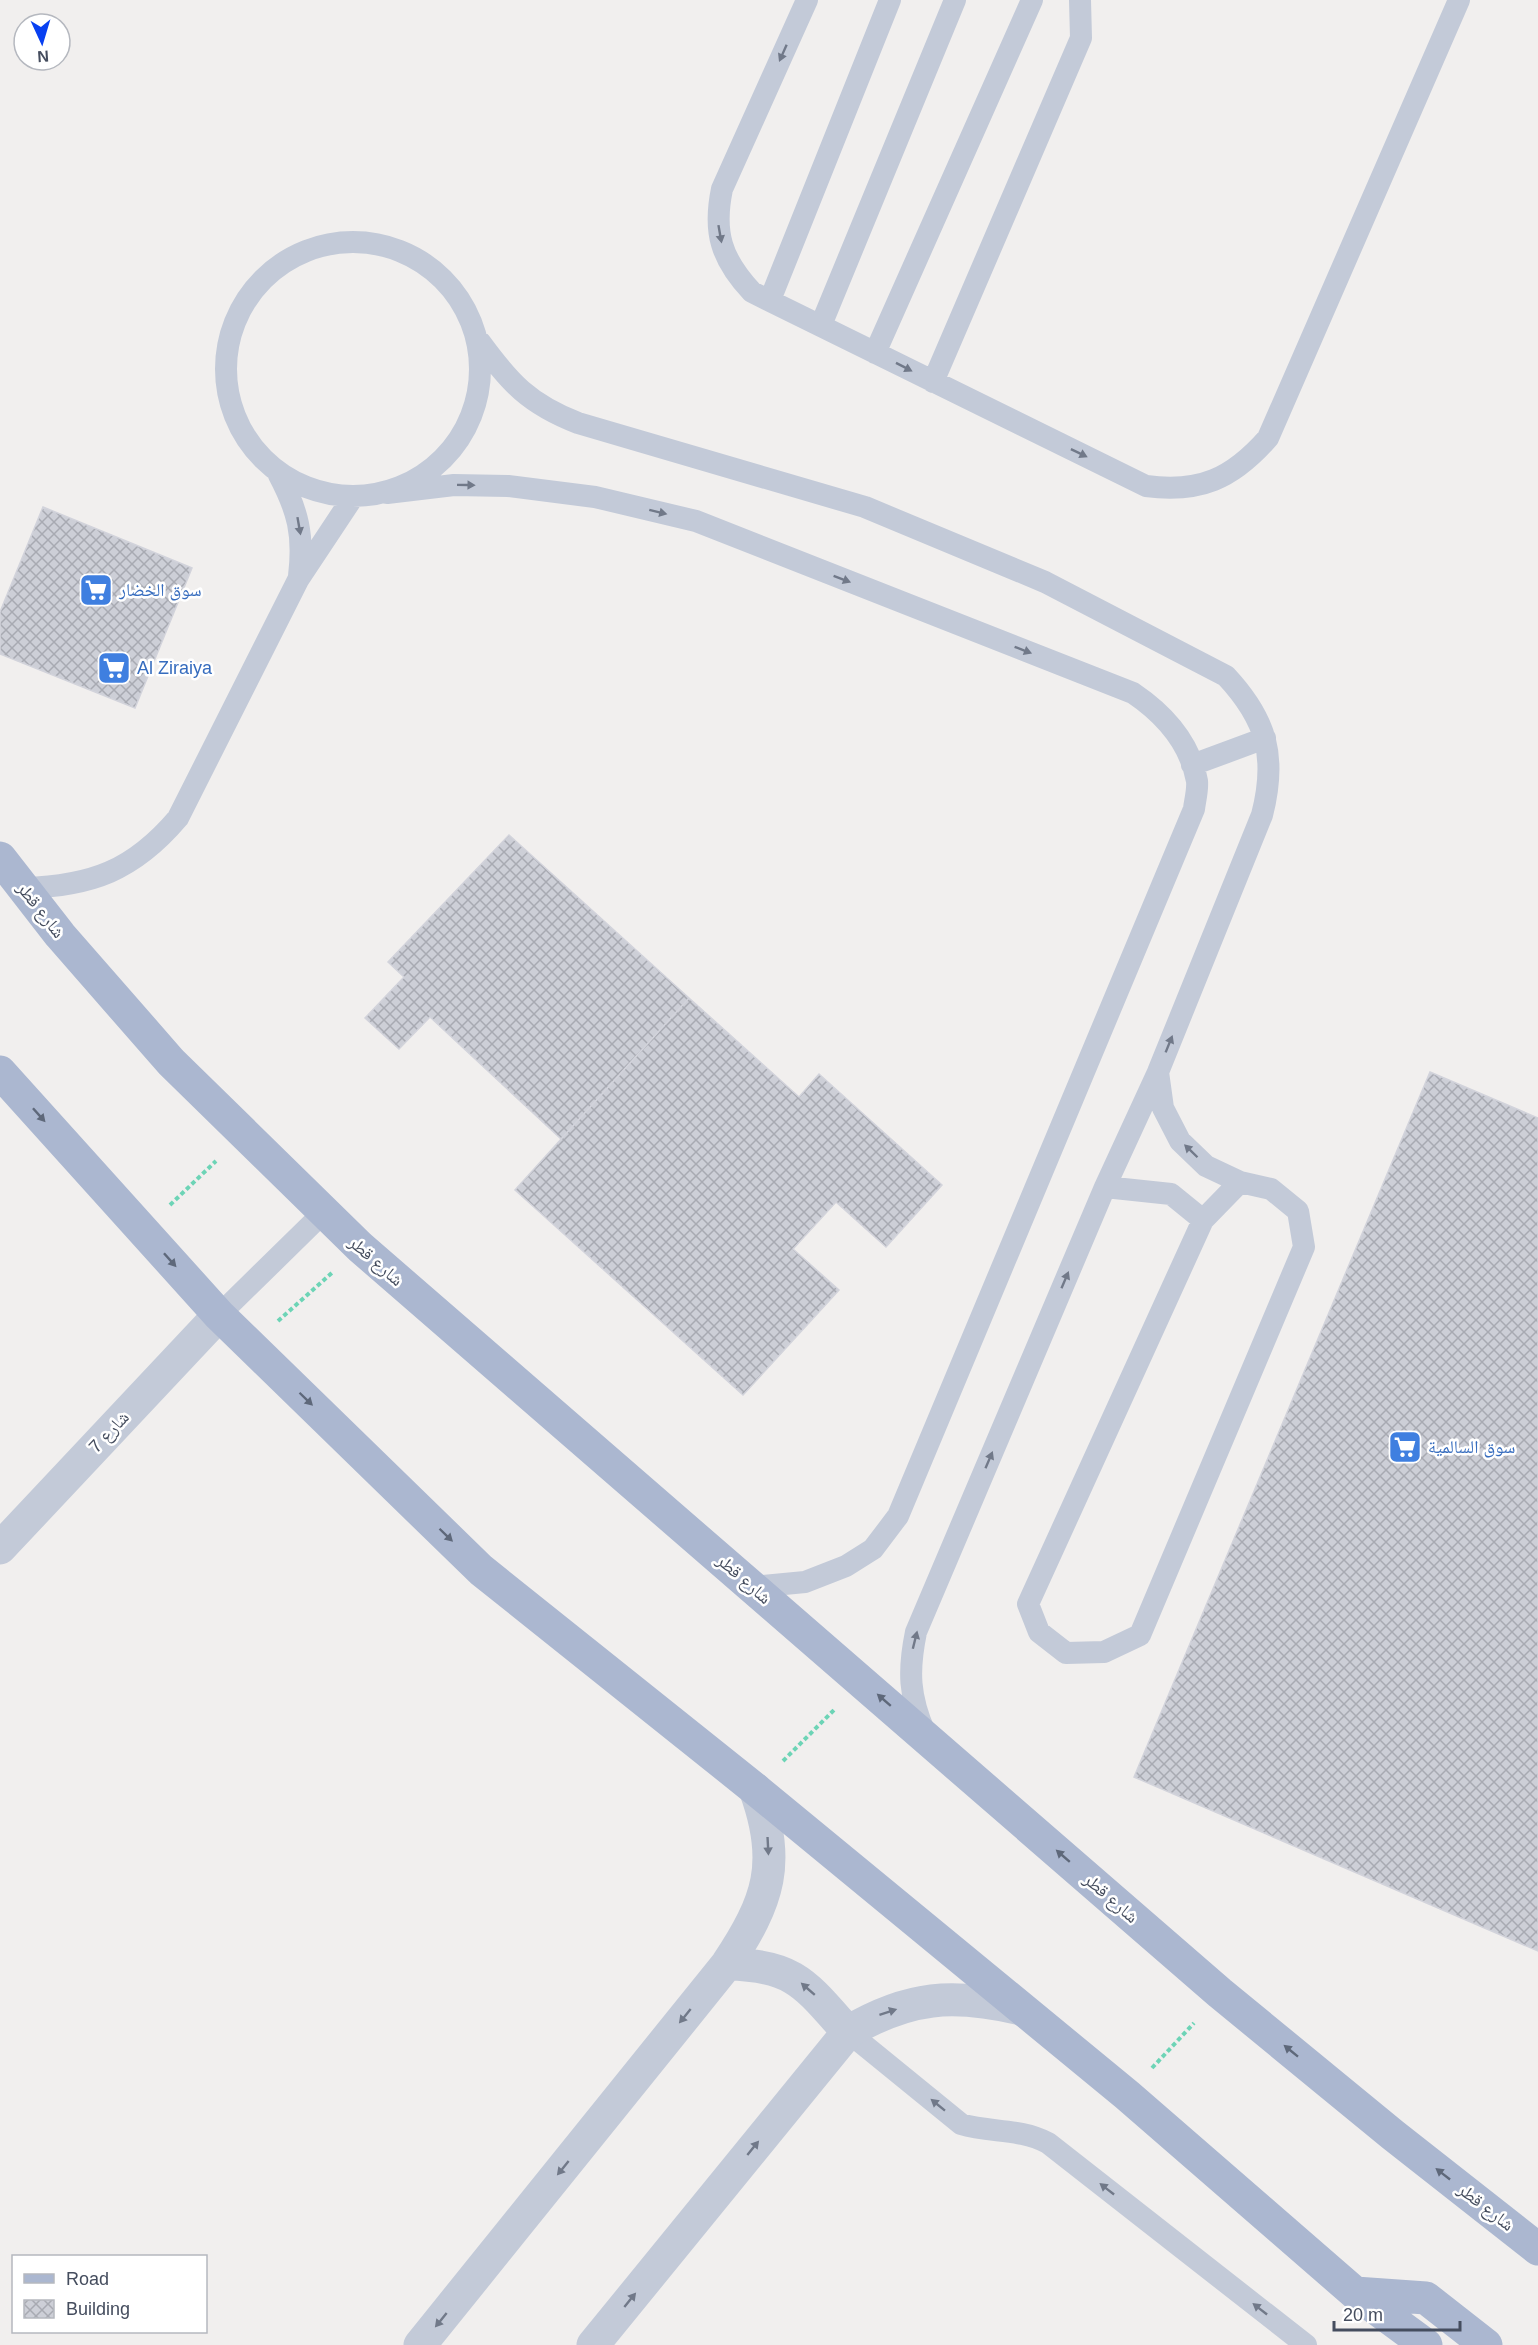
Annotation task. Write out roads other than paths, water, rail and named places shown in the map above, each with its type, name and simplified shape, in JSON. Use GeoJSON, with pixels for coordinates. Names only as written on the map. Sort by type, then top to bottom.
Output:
{"type":"FeatureCollection","features":[{"type":"Feature","properties":{"kind":"main road","name":"شارع قطر"},"geometry":{"type":"LineString","coordinates":[[0,858],[60,935],[171,1062],[360,1247],[1220,1993],[1538,2249]]}},
{"type":"Feature","properties":{"kind":"main road"},"geometry":{"type":"LineString","coordinates":[[0,1072],[219,1315],[482,1570],[755,1789],[1127,2095],[1355,2293],[1426,2345]]}},
{"type":"Feature","properties":{"kind":"main road"},"geometry":{"type":"LineString","coordinates":[[1355,2293],[1426,2298],[1486,2345]]}},
{"type":"Feature","properties":{"kind":"street","name":"شارع 7"},"geometry":{"type":"LineString","coordinates":[[0,1548],[219,1315]]}},
{"type":"Feature","properties":{"kind":"street"},"geometry":{"type":"LineString","coordinates":[[420,2345],[727,1964],[750,1930],[760,1908],[769,1861],[768,1836],[755,1789]]}},
{"type":"Feature","properties":{"kind":"street"},"geometry":{"type":"LineString","coordinates":[[727,1964],[756,1964],[784,1972],[809,1988],[848,2032]]}},
{"type":"Feature","properties":{"kind":"street"},"geometry":{"type":"LineString","coordinates":[[593,2345],[848,2032],[875,2016],[911,2004],[948,1999],[985,2001],[1021,2009]]}},
{"type":"Feature","properties":{"kind":"lane"},"geometry":{"type":"LineString","coordinates":[[807,0],[722,189],[717,212],[722,246],[725,257],[736,276],[752,292],[933,382],[1146,486],[1167,489],[1209,483],[1228,474],[1250,459],[1268,438],[1459,0]]}},
{"type":"Feature","properties":{"kind":"lane"},"geometry":{"type":"LineString","coordinates":[[770,300],[890,0]]}},
{"type":"Feature","properties":{"kind":"lane"},"geometry":{"type":"LineString","coordinates":[[821,325],[955,0]]}},
{"type":"Feature","properties":{"kind":"lane"},"geometry":{"type":"LineString","coordinates":[[875,353],[1032,0]]}},
{"type":"Feature","properties":{"kind":"lane"},"geometry":{"type":"LineString","coordinates":[[933,382],[1081,38],[1080,0]]}},
{"type":"Feature","properties":{"kind":"lane"},"geometry":{"type":"LineString","coordinates":[[298,580],[302,552],[300,525],[292,499],[279,474],[244,438],[226,392],[227,343],[246,297],[282,262],[328,243],[378,243],[424,262],[460,296],[480,342],[512,383],[529,399],[552,412],[578,423],[865,507],[1045,582],[1226,676],[1243,694],[1252,708],[1265,738],[1269,761],[1269,789],[1262,815],[1158,1072],[1105,1187],[916,1632],[911,1657],[910,1683],[916,1711],[927,1737]]}},
{"type":"Feature","properties":{"kind":"lane"},"geometry":{"type":"LineString","coordinates":[[387,493],[430,472],[463,436],[480,392],[480,342]]}},
{"type":"Feature","properties":{"kind":"lane"},"geometry":{"type":"LineString","coordinates":[[279,474],[314,492],[353,497],[454,485],[508,486],[595,497],[696,521],[1133,693],[1154,707],[1171,725],[1185,747],[1197,783],[1194,809],[898,1516],[873,1549],[846,1566],[806,1582],[753,1587]]}},
{"type":"Feature","properties":{"kind":"lane"},"geometry":{"type":"LineString","coordinates":[[24,888],[57,887],[89,880],[120,868],[161,837],[178,818],[298,580],[353,497]]}},
{"type":"Feature","properties":{"kind":"lane"},"geometry":{"type":"LineString","coordinates":[[1192,765],[1265,738]]}},
{"type":"Feature","properties":{"kind":"lane"},"geometry":{"type":"LineString","coordinates":[[1158,1072],[1163,1108],[1180,1141],[1206,1166],[1240,1182],[1271,1189],[1298,1211],[1304,1247],[1140,1635],[1104,1652],[1066,1653],[1039,1632],[1029,1604],[1203,1220],[1240,1182]]}},
{"type":"Feature","properties":{"kind":"lane"},"geometry":{"type":"LineString","coordinates":[[1105,1187],[1171,1194],[1203,1220]]}},
{"type":"Feature","properties":{"kind":"lane"},"geometry":{"type":"LineString","coordinates":[[219,1315],[323,1213]]}},
{"type":"Feature","properties":{"kind":"lane"},"geometry":{"type":"LineString","coordinates":[[848,2032],[961,2124],[980,2130],[1022,2132],[1048,2143],[1298,2342]]}},
{"type":"Feature","properties":{"kind":"place","name":"سوق الخضار"},"geometry":{"type":"Point","coordinates":[96,590]}},
{"type":"Feature","properties":{"kind":"place","name":"Al Ziraiya"},"geometry":{"type":"Point","coordinates":[114,668]}},
{"type":"Feature","properties":{"kind":"place","name":"سوق السالمية"},"geometry":{"type":"Point","coordinates":[1405,1447]}}]}
